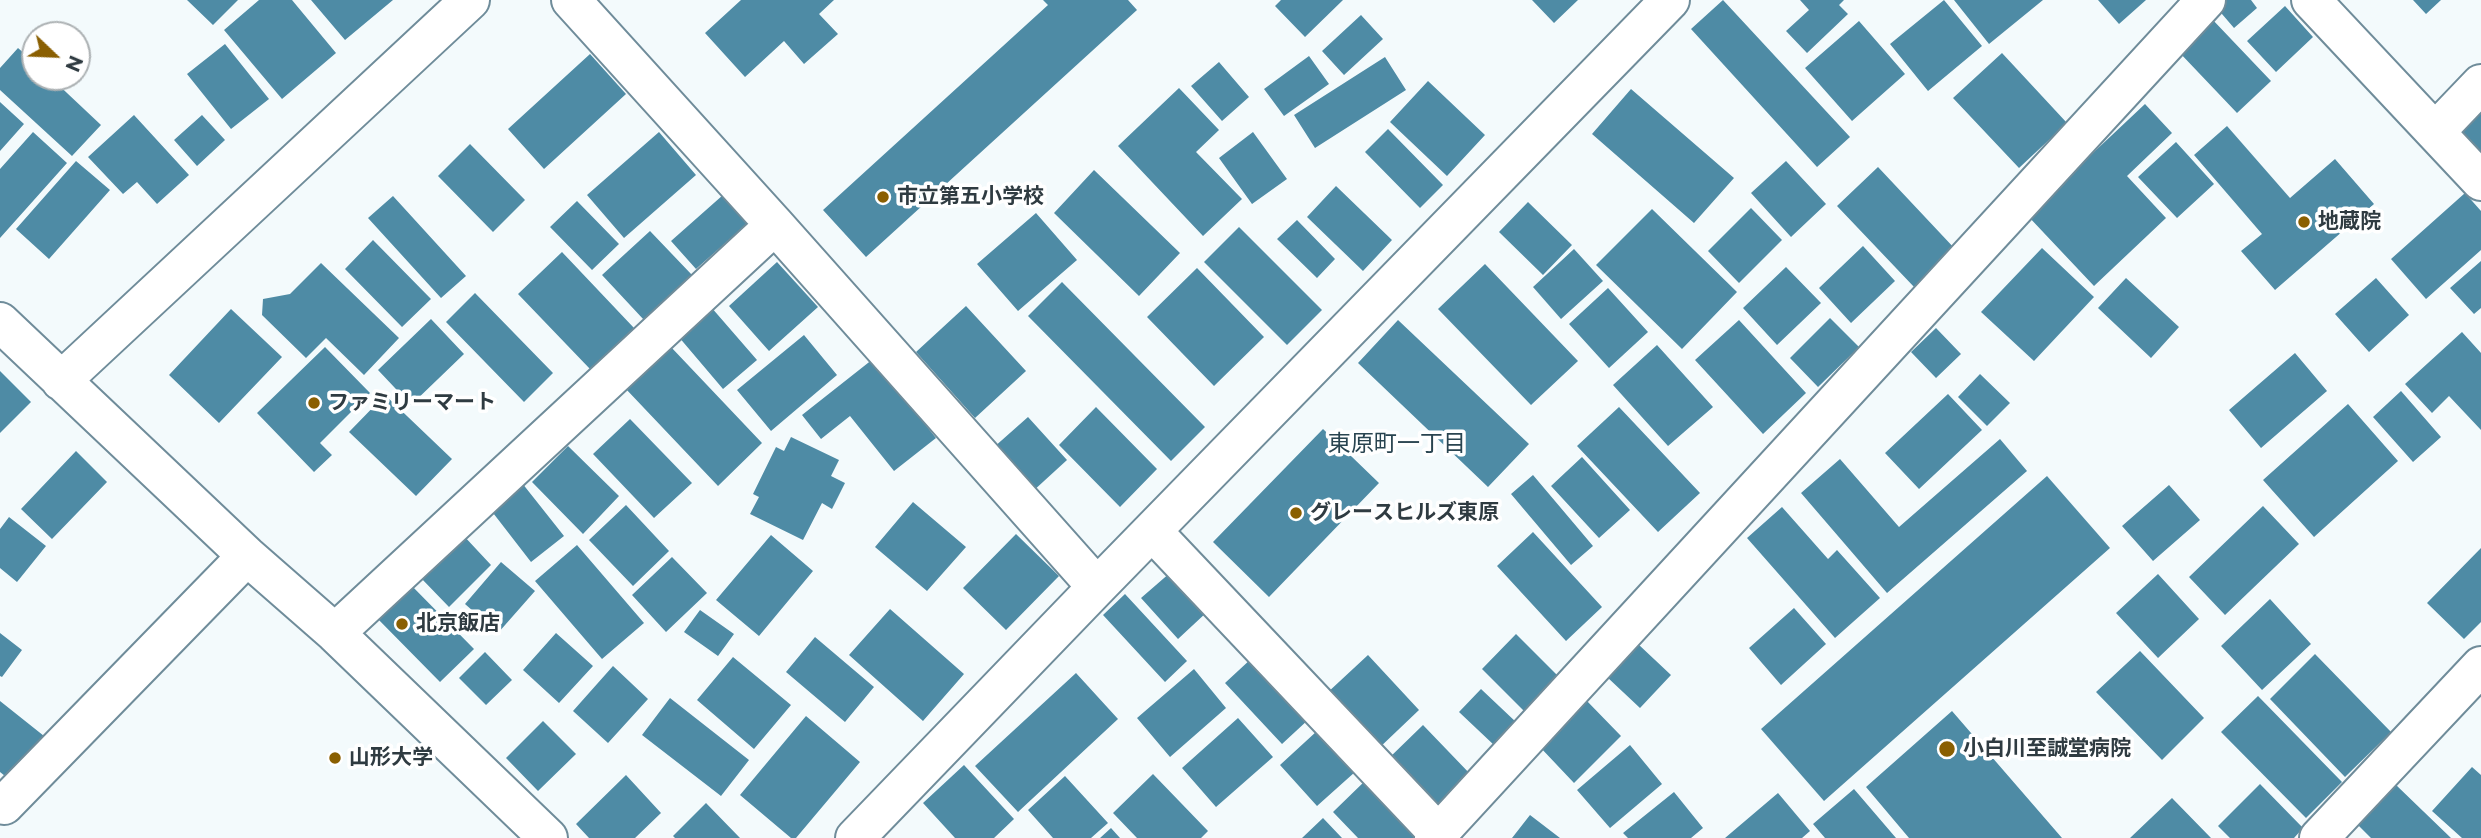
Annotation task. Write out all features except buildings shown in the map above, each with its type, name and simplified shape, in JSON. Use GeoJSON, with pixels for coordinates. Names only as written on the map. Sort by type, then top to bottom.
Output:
{"type":"FeatureCollection","features":[{"type":"Feature","properties":{"kind":"street"},"geometry":{"type":"LineString","coordinates":[[61,381],[470,0]]}},
{"type":"Feature","properties":{"kind":"street"},"geometry":{"type":"LineString","coordinates":[[571,0],[1097,587]]}},
{"type":"Feature","properties":{"kind":"street"},"geometry":{"type":"LineString","coordinates":[[856,838],[1670,0]]}},
{"type":"Feature","properties":{"kind":"street"},"geometry":{"type":"LineString","coordinates":[[1152,531],[1436,836],[2206,0]]}},
{"type":"Feature","properties":{"kind":"street"},"geometry":{"type":"LineString","coordinates":[[2311,0],[2481,181]]}},
{"type":"Feature","properties":{"kind":"street"},"geometry":{"type":"LineString","coordinates":[[2436,131],[2481,84]]}},
{"type":"Feature","properties":{"kind":"street"},"geometry":{"type":"LineString","coordinates":[[335,633],[775,225]]}},
{"type":"Feature","properties":{"kind":"street"},"geometry":{"type":"LineString","coordinates":[[0,322],[247,556],[335,633],[548,838]]}},
{"type":"Feature","properties":{"kind":"street"},"geometry":{"type":"LineString","coordinates":[[4,805],[247,556]]}},
{"type":"Feature","properties":{"kind":"street"},"geometry":{"type":"LineString","coordinates":[[2319,838],[2481,666]]}},
{"type":"Feature","properties":{"kind":"place","name":"市立第五小学校"},"geometry":{"type":"Point","coordinates":[883,197]}},
{"type":"Feature","properties":{"kind":"place","name":"地蔵院"},"geometry":{"type":"Point","coordinates":[2304,222]}},
{"type":"Feature","properties":{"kind":"place","name":"ファミリーマート"},"geometry":{"type":"Point","coordinates":[314,403]}},
{"type":"Feature","properties":{"kind":"place","name":"グレースヒルズ東原"},"geometry":{"type":"Point","coordinates":[1296,513]}},
{"type":"Feature","properties":{"kind":"place","name":"北京飯店"},"geometry":{"type":"Point","coordinates":[402,624]}},
{"type":"Feature","properties":{"kind":"place","name":"小白川至誠堂病院"},"geometry":{"type":"Point","coordinates":[1947,749]}},
{"type":"Feature","properties":{"kind":"place","name":"山形大学"},"geometry":{"type":"Point","coordinates":[335,758]}},
{"type":"Feature","properties":{"kind":"district","name":"東原町一丁目"},"geometry":{"type":"Point","coordinates":[1397,444]}}]}
